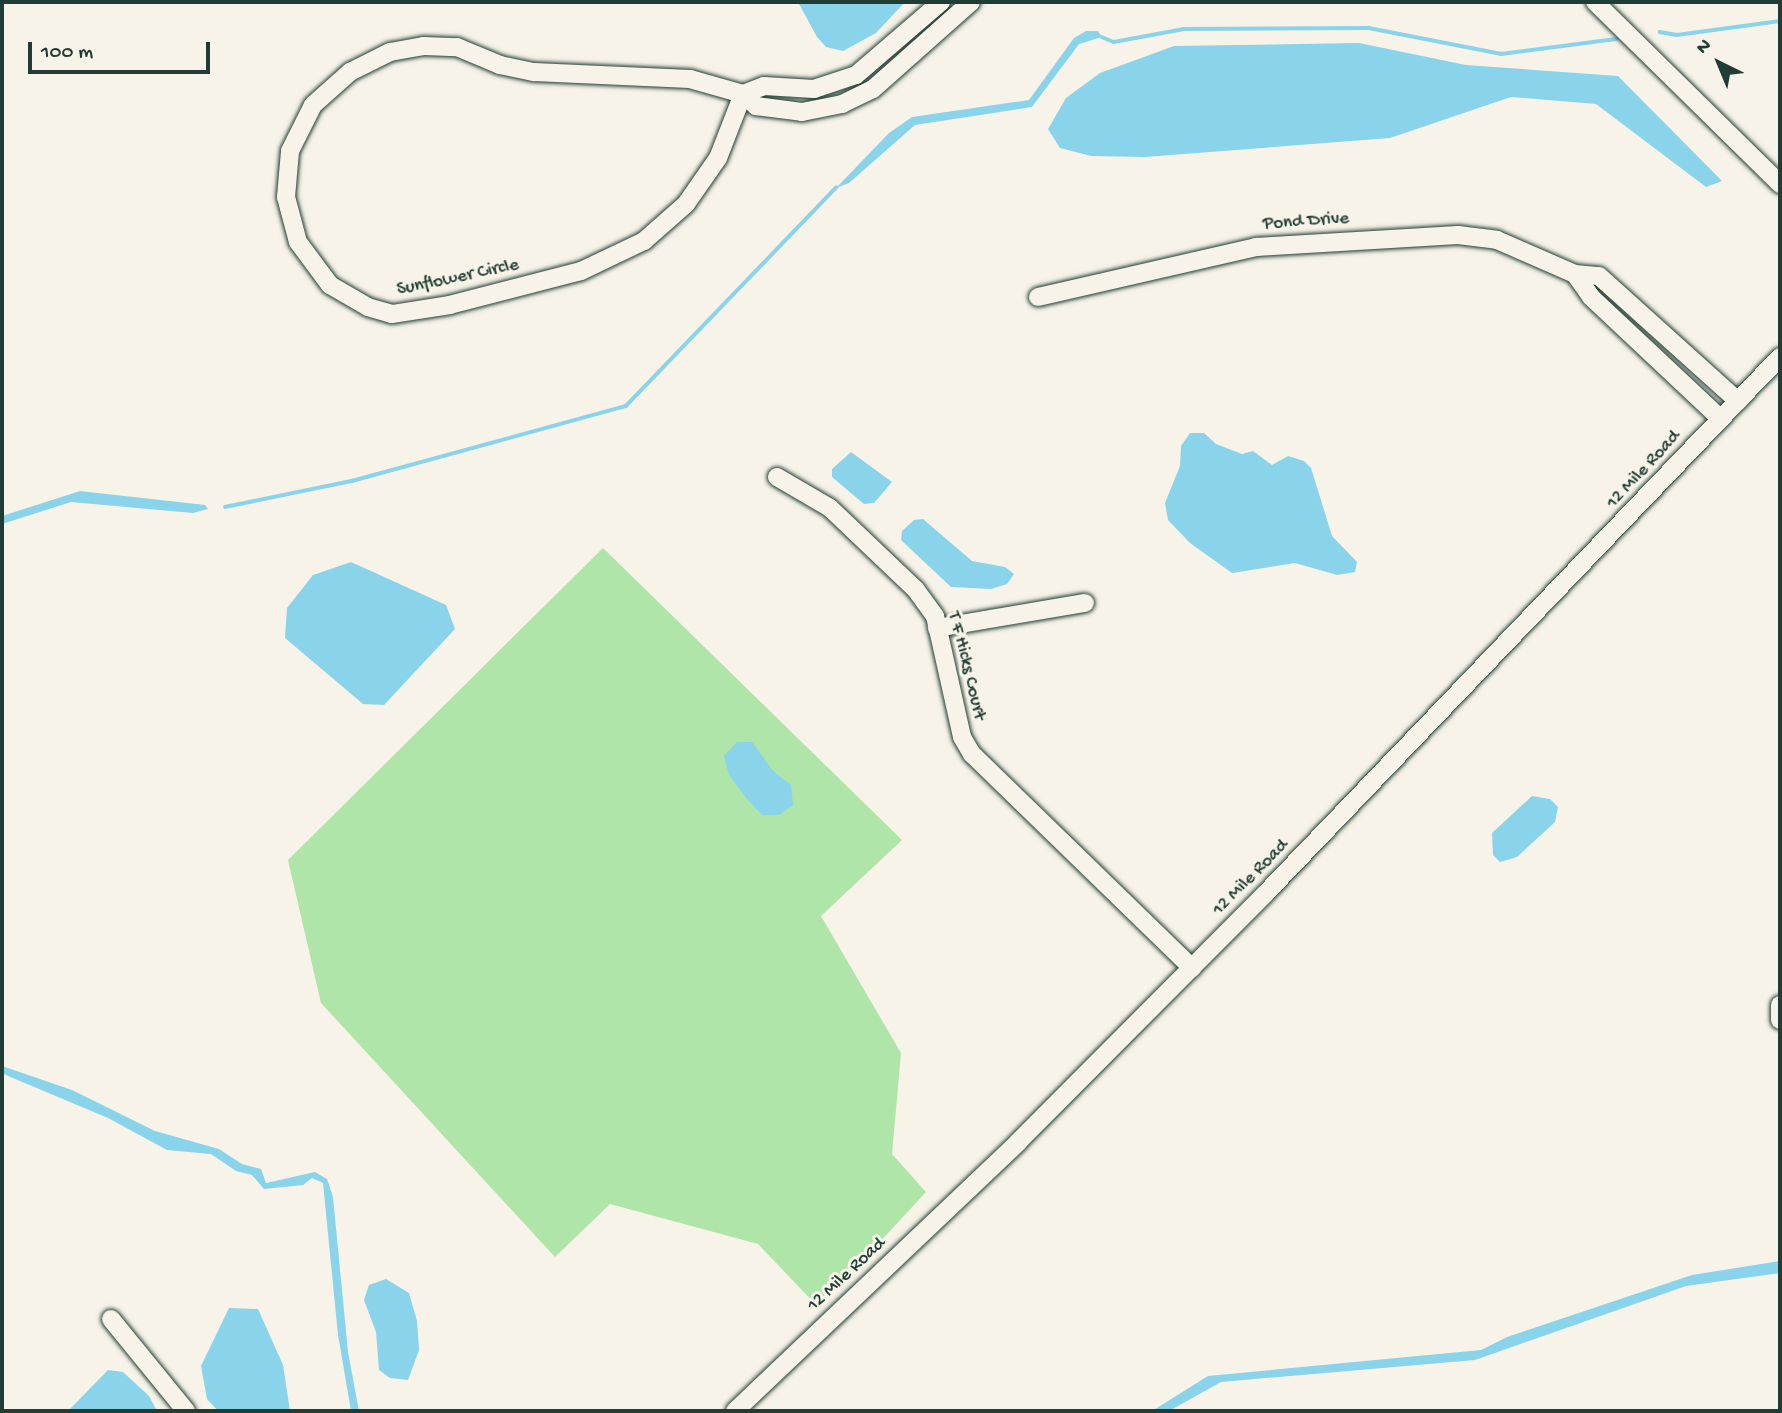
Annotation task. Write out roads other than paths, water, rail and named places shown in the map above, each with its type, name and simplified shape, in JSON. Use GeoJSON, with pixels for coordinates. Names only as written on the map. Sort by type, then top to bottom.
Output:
{"type":"FeatureCollection","features":[{"type":"Feature","properties":{"kind":"street"},"geometry":{"type":"LineString","coordinates":[[941,2],[856,75],[814,89],[764,86],[743,94],[756,106],[802,112],[842,104],[873,89],[971,2]]}},
{"type":"Feature","properties":{"kind":"street"},"geometry":{"type":"LineString","coordinates":[[1595,2],[1780,184]]}},
{"type":"Feature","properties":{"kind":"street","name":"Sunflower Circle"},"geometry":{"type":"LineString","coordinates":[[424,46],[457,47],[500,65],[534,72],[677,78],[743,94],[718,158],[686,204],[644,241],[581,271],[450,305],[392,314],[368,307],[330,285],[298,242],[290,221],[286,197],[290,151],[313,105],[350,72],[390,52],[424,46]]}},
{"type":"Feature","properties":{"kind":"street","name":"Pond Drive"},"geometry":{"type":"LineString","coordinates":[[1038,297],[1256,247],[1458,235],[1525,250],[1575,274],[1599,276],[1738,401]]}},
{"type":"Feature","properties":{"kind":"street","name":"Pond Drive"},"geometry":{"type":"LineString","coordinates":[[1575,274],[1591,298],[1657,355],[1721,419]]}},
{"type":"Feature","properties":{"kind":"street"},"geometry":{"type":"LineString","coordinates":[[1657,355],[1671,339]]}},
{"type":"Feature","properties":{"kind":"street","name":"12 Mile Road"},"geometry":{"type":"LineString","coordinates":[[735,1411],[1018,1142],[1192,968],[1450,706],[1780,358]]}},
{"type":"Feature","properties":{"kind":"street","name":"T F Hicks Court"},"geometry":{"type":"LineString","coordinates":[[778,477],[810,493],[881,555],[916,590],[935,616],[962,737],[972,754],[1192,968]]}},
{"type":"Feature","properties":{"kind":"street"},"geometry":{"type":"LineString","coordinates":[[937,628],[1085,603]]}},
{"type":"Feature","properties":{"kind":"street"},"geometry":{"type":"LineString","coordinates":[[1780,1005],[1780,1020]]}},
{"type":"Feature","properties":{"kind":"street"},"geometry":{"type":"LineString","coordinates":[[111,1319],[186,1411]]}},
{"type":"Feature","properties":{"kind":"water"},"geometry":{"type":"Polygon","coordinates":[[[798,2],[905,2],[876,33],[843,51],[826,47],[817,37],[798,2]]]}},
{"type":"Feature","properties":{"kind":"water"},"geometry":{"type":"Polygon","coordinates":[[[1086,31],[1098,31],[1102,37],[1079,44],[1032,107],[915,125],[849,183],[836,188],[889,133],[912,117],[1029,100],[1074,38],[1086,31]]]}},
{"type":"Feature","properties":{"kind":"water"},"geometry":{"type":"Polygon","coordinates":[[[1359,43],[1466,65],[1618,76],[1722,181],[1706,187],[1596,104],[1511,97],[1390,138],[1145,157],[1091,156],[1060,148],[1048,129],[1066,98],[1100,73],[1174,46],[1359,43]]]}},
{"type":"Feature","properties":{"kind":"water"},"geometry":{"type":"Polygon","coordinates":[[[1190,433],[1204,433],[1216,444],[1242,454],[1253,451],[1272,465],[1288,456],[1304,461],[1311,468],[1332,536],[1357,562],[1355,572],[1337,575],[1295,563],[1232,573],[1190,543],[1168,520],[1165,503],[1180,466],[1181,446],[1190,433]]]}},
{"type":"Feature","properties":{"kind":"water"},"geometry":{"type":"Polygon","coordinates":[[[851,452],[892,482],[874,503],[864,504],[832,477],[832,469],[851,452]]]}},
{"type":"Feature","properties":{"kind":"water"},"geometry":{"type":"Polygon","coordinates":[[[80,491],[205,505],[208,509],[193,513],[71,502],[2,524],[2,516],[80,491]]]}},
{"type":"Feature","properties":{"kind":"water"},"geometry":{"type":"Polygon","coordinates":[[[923,519],[972,561],[1005,567],[1014,574],[1007,584],[991,589],[951,587],[901,540],[902,531],[914,520],[923,519]]]}},
{"type":"Feature","properties":{"kind":"water"},"geometry":{"type":"Polygon","coordinates":[[[351,562],[446,605],[455,629],[384,705],[363,704],[285,638],[287,608],[313,575],[351,562]]]}},
{"type":"Feature","properties":{"kind":"water"},"geometry":{"type":"Polygon","coordinates":[[[737,742],[752,742],[773,771],[791,785],[793,805],[779,815],[762,815],[747,799],[729,775],[724,756],[737,742]]]}},
{"type":"Feature","properties":{"kind":"water"},"geometry":{"type":"Polygon","coordinates":[[[1532,796],[1550,799],[1558,807],[1555,822],[1517,857],[1500,862],[1493,855],[1492,833],[1532,796]]]}},
{"type":"Feature","properties":{"kind":"water"},"geometry":{"type":"Polygon","coordinates":[[[2,1066],[72,1090],[155,1131],[219,1149],[242,1164],[261,1169],[266,1183],[315,1172],[327,1179],[333,1197],[348,1352],[359,1411],[351,1411],[338,1335],[323,1183],[312,1178],[303,1185],[264,1189],[252,1175],[236,1171],[211,1154],[167,1150],[108,1118],[2,1073],[2,1066]]]}},
{"type":"Feature","properties":{"kind":"water"},"geometry":{"type":"Polygon","coordinates":[[[1780,1261],[1780,1273],[1686,1286],[1475,1360],[1221,1382],[1169,1411],[1152,1411],[1208,1376],[1481,1350],[1507,1337],[1692,1275],[1780,1261]]]}},
{"type":"Feature","properties":{"kind":"water"},"geometry":{"type":"Polygon","coordinates":[[[386,1279],[409,1293],[417,1321],[419,1350],[408,1380],[390,1378],[379,1370],[376,1332],[364,1300],[369,1285],[386,1279]]]}},
{"type":"Feature","properties":{"kind":"water"},"geometry":{"type":"Polygon","coordinates":[[[229,1308],[258,1309],[283,1365],[290,1411],[218,1411],[207,1399],[201,1366],[229,1308]]]}},
{"type":"Feature","properties":{"kind":"water"},"geometry":{"type":"Polygon","coordinates":[[[108,1370],[123,1372],[149,1396],[157,1411],[68,1411],[108,1370]]]}},
{"type":"Feature","properties":{"kind":"waterway"},"geometry":{"type":"LineString","coordinates":[[1660,32],[1677,35],[1780,21]]}},
{"type":"Feature","properties":{"kind":"waterway"},"geometry":{"type":"LineString","coordinates":[[1102,37],[1114,42],[1184,29],[1369,28],[1501,54],[1616,39]]}},
{"type":"Feature","properties":{"kind":"waterway"},"geometry":{"type":"LineString","coordinates":[[225,507],[352,481],[626,406],[836,188]]}}]}
